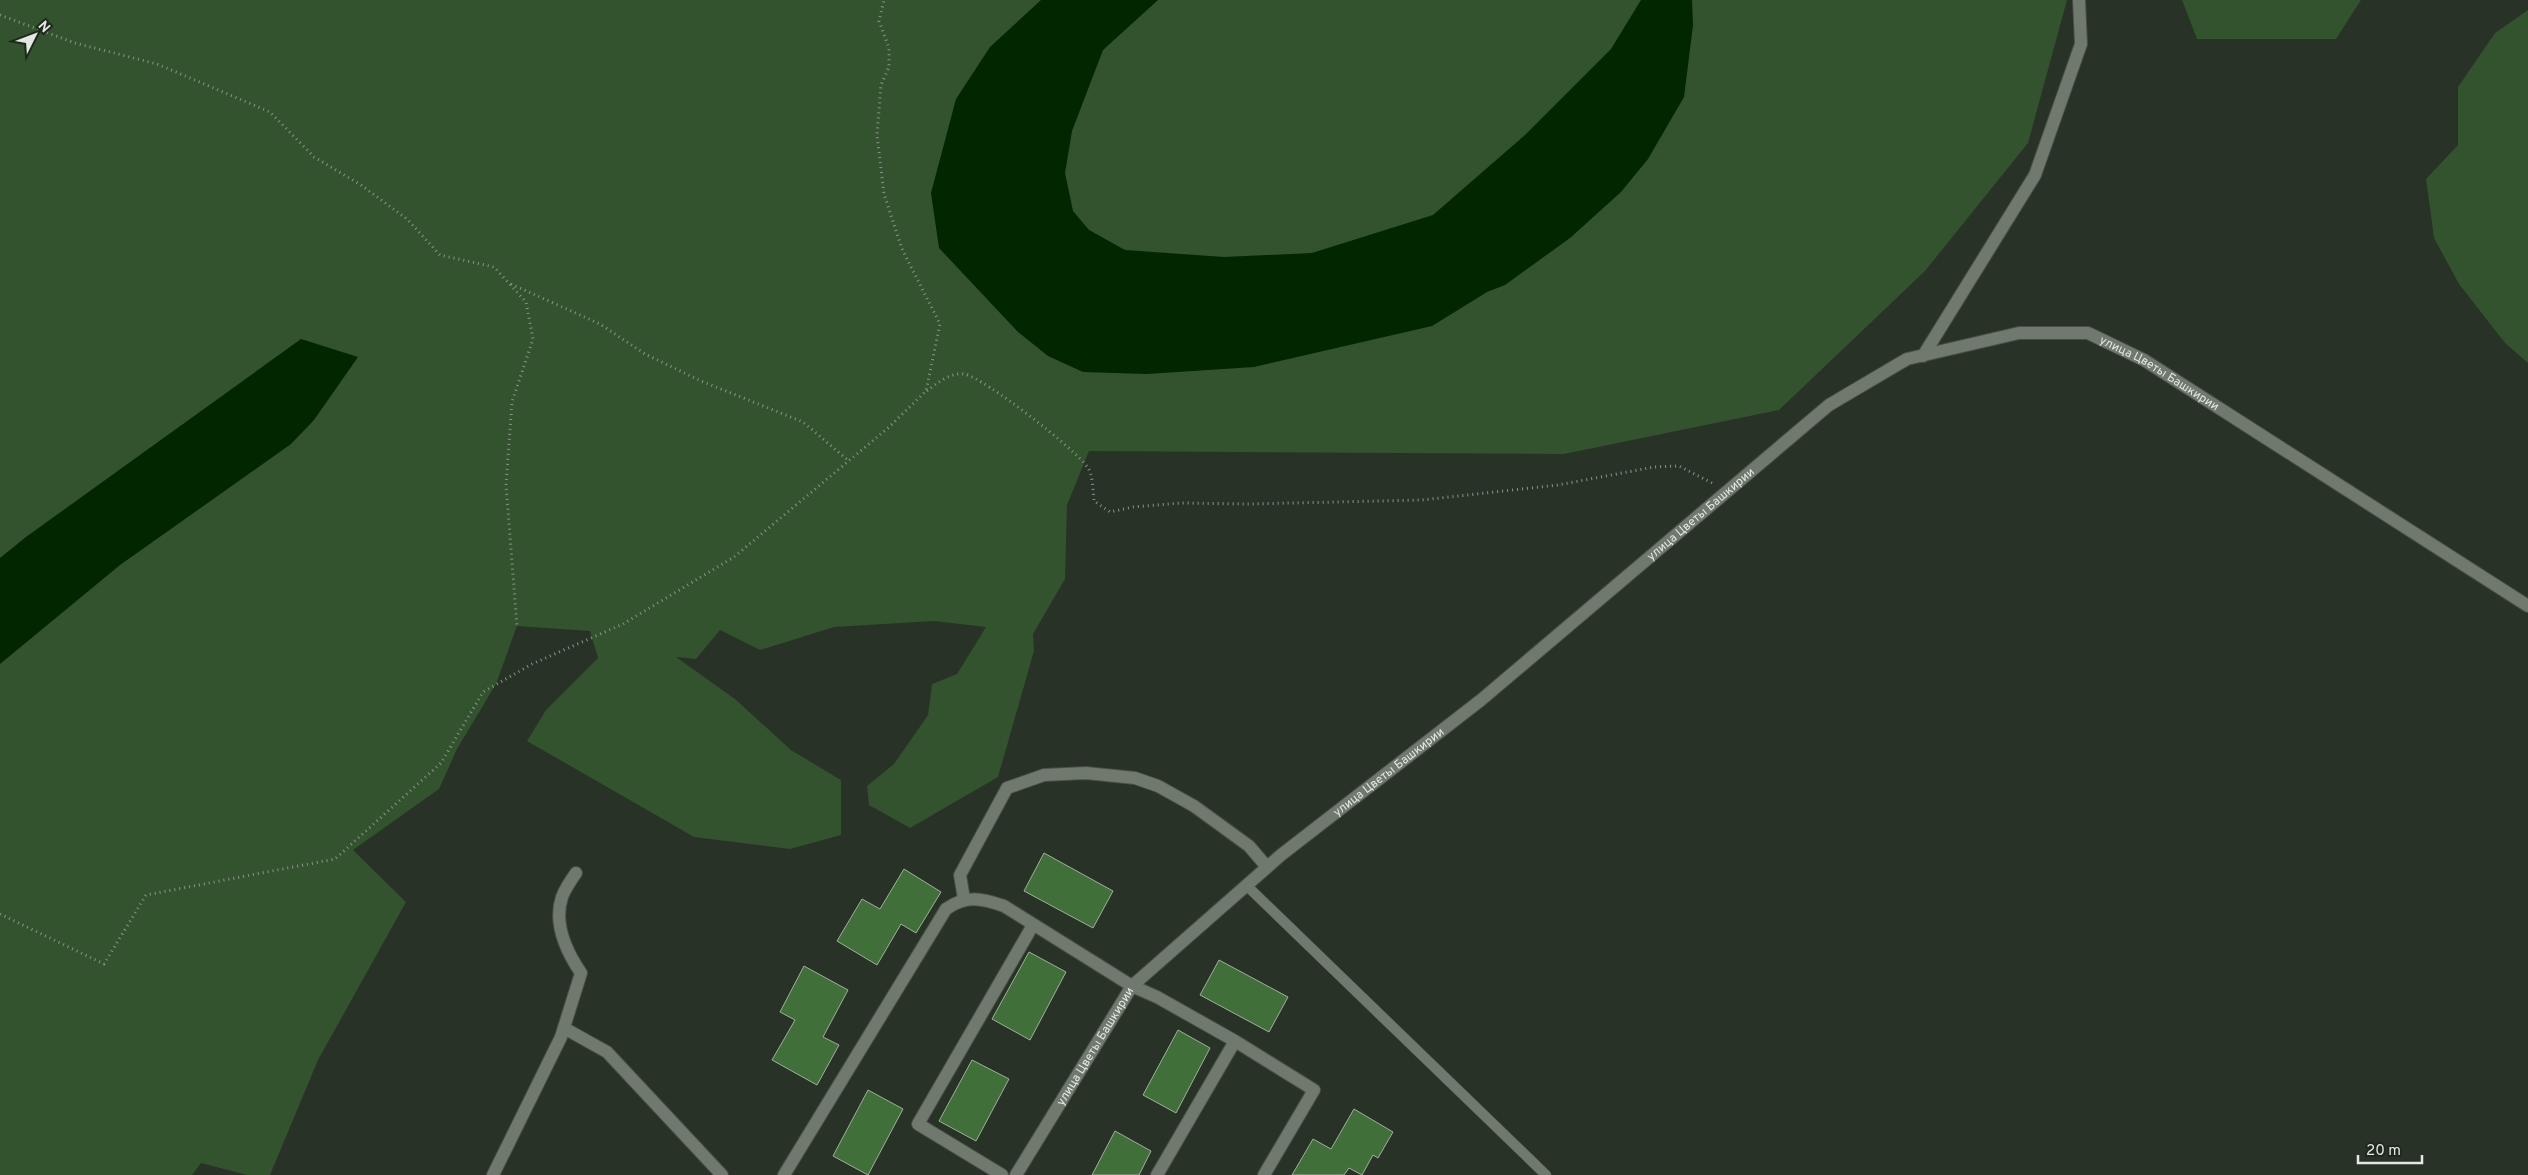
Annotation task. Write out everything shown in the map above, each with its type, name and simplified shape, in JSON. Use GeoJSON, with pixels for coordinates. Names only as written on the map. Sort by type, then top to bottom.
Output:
{"type":"FeatureCollection","features":[{"type":"Feature","properties":{"kind":"street"},"geometry":{"type":"LineString","coordinates":[[1922,356],[2035,175],[2081,44],[2079,0]]}},
{"type":"Feature","properties":{"kind":"street","name":"улица Цветы Башкирии"},"geometry":{"type":"LineString","coordinates":[[1016,1175],[1132,986],[1267,866],[1481,700],[1829,405],[1908,359],[2019,333],[2088,333],[2144,360],[2528,606]]}},
{"type":"Feature","properties":{"kind":"street"},"geometry":{"type":"LineString","coordinates":[[964,899],[960,876],[1007,788],[1044,775],[1086,772],[1135,778],[1158,786],[1194,806],[1249,846],[1267,866]]}},
{"type":"Feature","properties":{"kind":"street"},"geometry":{"type":"LineString","coordinates":[[493,1175],[564,1028],[581,974],[567,953],[559,920],[562,897],[576,873]]}},
{"type":"Feature","properties":{"kind":"street"},"geometry":{"type":"LineString","coordinates":[[784,1175],[946,909],[969,898],[991,901],[1004,906],[1132,986],[1157,997],[1236,1041],[1314,1090],[1264,1175]]}},
{"type":"Feature","properties":{"kind":"street"},"geometry":{"type":"LineString","coordinates":[[1002,1175],[918,1124],[1034,925]]}},
{"type":"Feature","properties":{"kind":"street"},"geometry":{"type":"LineString","coordinates":[[564,1028],[607,1052],[722,1175]]}},
{"type":"Feature","properties":{"kind":"street"},"geometry":{"type":"LineString","coordinates":[[1157,1175],[1236,1041]]}},
{"type":"Feature","properties":{"kind":"lane"},"geometry":{"type":"LineString","coordinates":[[1246,885],[1546,1175]]}},
{"type":"Feature","properties":{"kind":"path"},"geometry":{"type":"LineString","coordinates":[[884,0],[879,22],[889,48],[889,67],[881,85],[877,135],[884,194],[902,249],[940,324],[926,391]]}},
{"type":"Feature","properties":{"kind":"path"},"geometry":{"type":"LineString","coordinates":[[0,15],[75,43],[157,64],[270,112],[314,157],[361,185],[407,219],[440,255],[494,268],[526,302],[533,339],[512,402],[506,485],[517,626]]}},
{"type":"Feature","properties":{"kind":"path"},"geometry":{"type":"LineString","coordinates":[[508,283],[600,324],[645,354],[701,381],[803,422],[849,461]]}},
{"type":"Feature","properties":{"kind":"path"},"geometry":{"type":"LineString","coordinates":[[0,914],[104,964],[146,895],[335,859],[441,762],[483,692],[532,664],[623,624],[734,557],[888,428],[926,391],[944,378],[963,374],[981,380],[1065,443],[1089,469],[1094,501],[1110,512],[1133,507],[1181,503],[1249,504],[1422,500],[1558,485],[1654,467],[1679,466],[1727,491]]}},
{"type":"Feature","properties":{"kind":"shaded area"},"geometry":{"type":"Polygon","coordinates":[[[0,0],[2067,0],[2028,143],[1925,271],[1779,410],[1564,454],[1089,451],[1067,505],[1065,579],[1033,634],[1034,651],[998,777],[910,828],[869,805],[867,786],[894,764],[928,715],[932,684],[957,674],[986,627],[934,621],[834,627],[760,650],[720,630],[696,659],[676,657],[735,699],[791,750],[841,780],[841,835],[790,849],[694,837],[527,741],[546,710],[598,658],[590,631],[517,626],[496,684],[457,749],[439,789],[353,850],[406,902],[318,1060],[270,1175],[247,1175],[201,1163],[192,1175],[0,1175],[0,0]]]}},
{"type":"Feature","properties":{"kind":"shaded area"},"geometry":{"type":"Polygon","coordinates":[[[1041,0],[1158,0],[1103,50],[1072,131],[1065,173],[1073,211],[1089,230],[1125,250],[1224,257],[1312,253],[1433,215],[1525,135],[1611,49],[1641,0],[1692,0],[1693,25],[1684,97],[1648,159],[1621,192],[1570,238],[1505,285],[1487,292],[1432,326],[1254,367],[1147,374],[1083,372],[1048,356],[1018,332],[939,248],[931,193],[956,99],[990,47],[1041,0]]]}},
{"type":"Feature","properties":{"kind":"shaded area"},"geometry":{"type":"Polygon","coordinates":[[[2182,0],[2361,0],[2336,39],[2197,39],[2182,0]]]}},
{"type":"Feature","properties":{"kind":"shaded area"},"geometry":{"type":"Polygon","coordinates":[[[2528,10],[2528,363],[2505,343],[2459,284],[2434,238],[2426,179],[2458,145],[2458,87],[2495,33],[2528,10]]]}},
{"type":"Feature","properties":{"kind":"shaded area"},"geometry":{"type":"Polygon","coordinates":[[[301,339],[358,357],[314,420],[291,444],[120,565],[0,664],[0,558],[26,537],[301,339]]]}},
{"type":"Feature","properties":{"kind":"building"},"geometry":{"type":"Polygon","coordinates":[[[1044,853],[1113,891],[1093,928],[1024,891],[1044,853]]]}},
{"type":"Feature","properties":{"kind":"building"},"geometry":{"type":"Polygon","coordinates":[[[904,869],[941,892],[916,933],[901,924],[877,965],[837,941],[862,899],[880,909],[904,869]]]}},
{"type":"Feature","properties":{"kind":"building"},"geometry":{"type":"Polygon","coordinates":[[[1029,952],[1066,972],[1030,1040],[992,1019],[1029,952]]]}},
{"type":"Feature","properties":{"kind":"building"},"geometry":{"type":"Polygon","coordinates":[[[1219,960],[1288,997],[1269,1032],[1200,995],[1219,960]]]}},
{"type":"Feature","properties":{"kind":"building"},"geometry":{"type":"Polygon","coordinates":[[[804,966],[848,990],[823,1037],[839,1045],[817,1085],[772,1060],[795,1020],[780,1012],[804,966]]]}},
{"type":"Feature","properties":{"kind":"building"},"geometry":{"type":"Polygon","coordinates":[[[1178,1030],[1210,1048],[1176,1113],[1143,1095],[1178,1030]]]}},
{"type":"Feature","properties":{"kind":"building"},"geometry":{"type":"Polygon","coordinates":[[[972,1060],[1009,1079],[976,1141],[939,1121],[972,1060]]]}},
{"type":"Feature","properties":{"kind":"building"},"geometry":{"type":"Polygon","coordinates":[[[868,1090],[903,1109],[868,1175],[833,1156],[868,1090]]]}},
{"type":"Feature","properties":{"kind":"building"},"geometry":{"type":"Polygon","coordinates":[[[1354,1109],[1393,1132],[1378,1158],[1373,1155],[1362,1175],[1349,1168],[1344,1175],[1292,1175],[1313,1139],[1331,1149],[1354,1109]]]}},
{"type":"Feature","properties":{"kind":"building"},"geometry":{"type":"Polygon","coordinates":[[[1115,1131],[1151,1151],[1139,1175],[1092,1175],[1115,1131]]]}}]}
